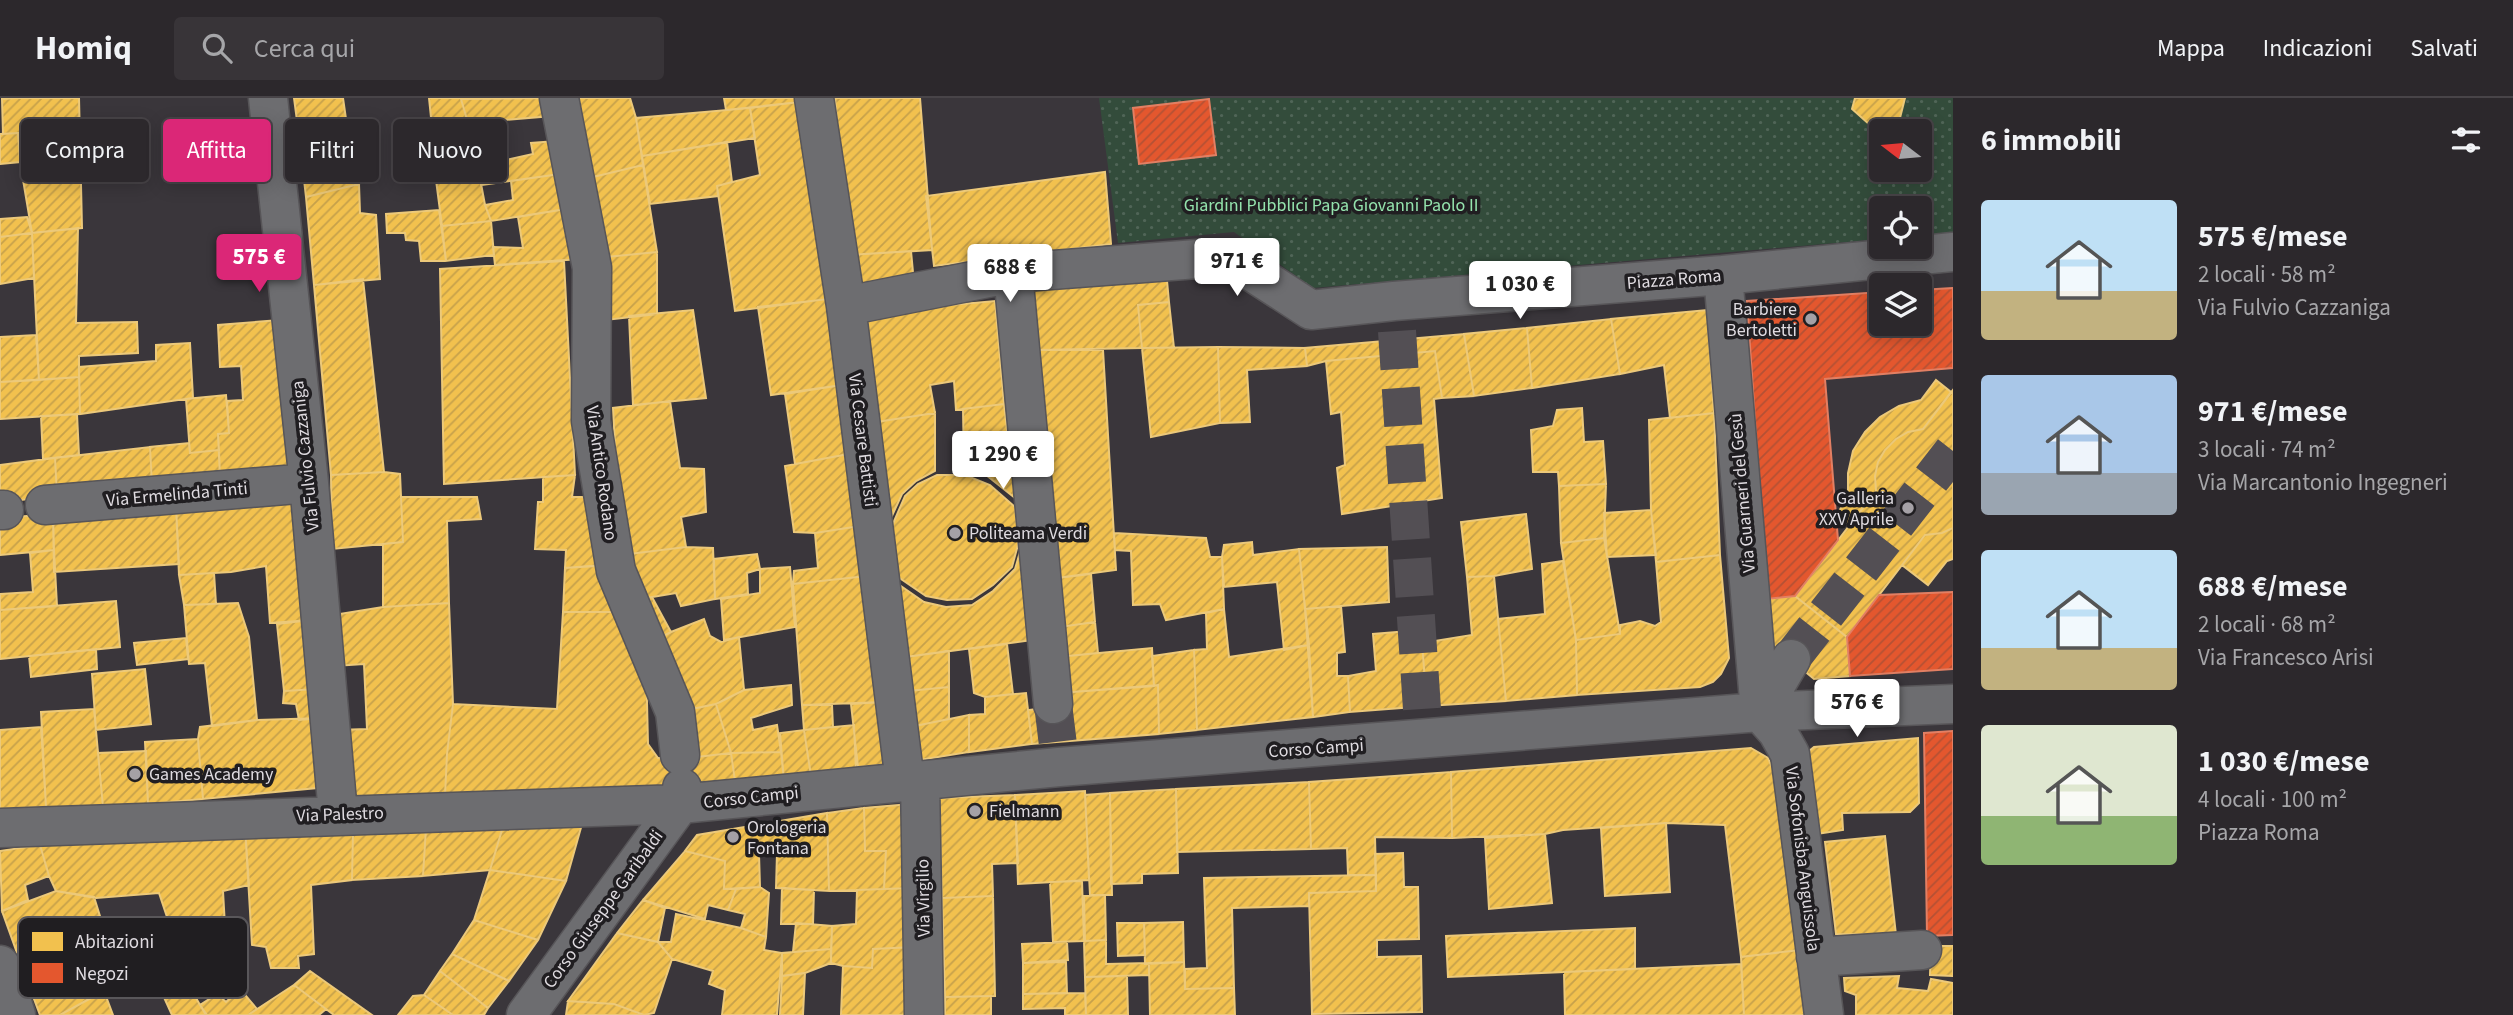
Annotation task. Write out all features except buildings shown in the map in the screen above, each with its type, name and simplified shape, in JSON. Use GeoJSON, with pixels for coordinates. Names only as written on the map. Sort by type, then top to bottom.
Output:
{"type":"FeatureCollection","features":[{"type":"Feature","properties":{"kind":"street","name":"Via Fulvio Cazzaniga"},"geometry":{"type":"LineString","coordinates":[[268,98],[309,483],[338,814]]}},
{"type":"Feature","properties":{"kind":"street","name":"Via Antico Rodano"},"geometry":{"type":"LineString","coordinates":[[559,98],[592,268],[591,421],[616,571],[675,712],[681,782]]}},
{"type":"Feature","properties":{"kind":"street","name":"Via Cesare Battisti"},"geometry":{"type":"LineString","coordinates":[[814,98],[846,306],[896,702],[912,781]]}},
{"type":"Feature","properties":{"kind":"street","name":"Piazza Roma"},"geometry":{"type":"LineString","coordinates":[[1013,273],[1197,259],[1240,264],[1311,310],[1396,316],[1723,275],[1953,251]]}},
{"type":"Feature","properties":{"kind":"street"},"geometry":{"type":"LineString","coordinates":[[846,306],[1013,273],[1053,704]]}},
{"type":"Feature","properties":{"kind":"street","name":"Via Guarneri del Gesù"},"geometry":{"type":"LineString","coordinates":[[1723,275],[1760,712]]}},
{"type":"Feature","properties":{"kind":"street","name":"Via Ermelinda Tinti"},"geometry":{"type":"LineString","coordinates":[[45,505],[309,483]]}},
{"type":"Feature","properties":{"kind":"street"},"geometry":{"type":"LineString","coordinates":[[1760,712],[1791,659]]}},
{"type":"Feature","properties":{"kind":"street","name":"Corso Campi"},"geometry":{"type":"LineString","coordinates":[[681,782],[912,781],[1058,756],[1423,725],[1953,704]]}},
{"type":"Feature","properties":{"kind":"street","name":"Via Sofonisba Anguissola"},"geometry":{"type":"LineString","coordinates":[[1760,712],[1777,731],[1790,754],[1824,1015]]}},
{"type":"Feature","properties":{"kind":"street","name":"Via Virgilio"},"geometry":{"type":"LineString","coordinates":[[912,781],[922,856],[924,1015]]}},
{"type":"Feature","properties":{"kind":"street","name":"Via Palestro"},"geometry":{"type":"LineString","coordinates":[[0,828],[338,814],[681,782]]}},
{"type":"Feature","properties":{"kind":"street","name":"Corso Giuseppe Garibaldi"},"geometry":{"type":"LineString","coordinates":[[526,1015],[681,782]]}},
{"type":"Feature","properties":{"kind":"street"},"geometry":{"type":"LineString","coordinates":[[1816,957],[1922,950]]}},
{"type":"Feature","properties":{"kind":"street"},"geometry":{"type":"LineString","coordinates":[[0,965],[16,1015]]}},
{"type":"Feature","properties":{"kind":"green space","name":"Giardini Pubblici Papa Giovanni Paolo II"},"geometry":{"type":"Polygon","coordinates":[[[1099,98],[1953,98],[1953,233],[1932,235],[1932,196],[1869,196],[1869,240],[1313,288],[1234,232],[1118,243],[1099,98]]]}},
{"type":"Feature","properties":{"kind":"tunnel"},"geometry":{"type":"LineString","coordinates":[[1397,331],[1422,709]]}},
{"type":"Feature","properties":{"kind":"tunnel"},"geometry":{"type":"LineString","coordinates":[[1791,659],[1953,451]]}},
{"type":"Feature","properties":{"kind":"tunnel"},"geometry":{"type":"LineString","coordinates":[[1053,704],[1058,745]]}},
{"type":"Feature","properties":{"kind":"place","name":"Barbiere Bertoletti"},"geometry":{"type":"Point","coordinates":[1811,319]}},
{"type":"Feature","properties":{"kind":"place","name":"Galleria XXV Aprile"},"geometry":{"type":"Point","coordinates":[1908,508]}},
{"type":"Feature","properties":{"kind":"place","name":"Politeama Verdi"},"geometry":{"type":"Point","coordinates":[955,533]}},
{"type":"Feature","properties":{"kind":"place","name":"Games Academy"},"geometry":{"type":"Point","coordinates":[135,774]}},
{"type":"Feature","properties":{"kind":"place","name":"Fielmann"},"geometry":{"type":"Point","coordinates":[975,811]}},
{"type":"Feature","properties":{"kind":"place","name":"Orologeria Fontana"},"geometry":{"type":"Point","coordinates":[733,837]}}]}
